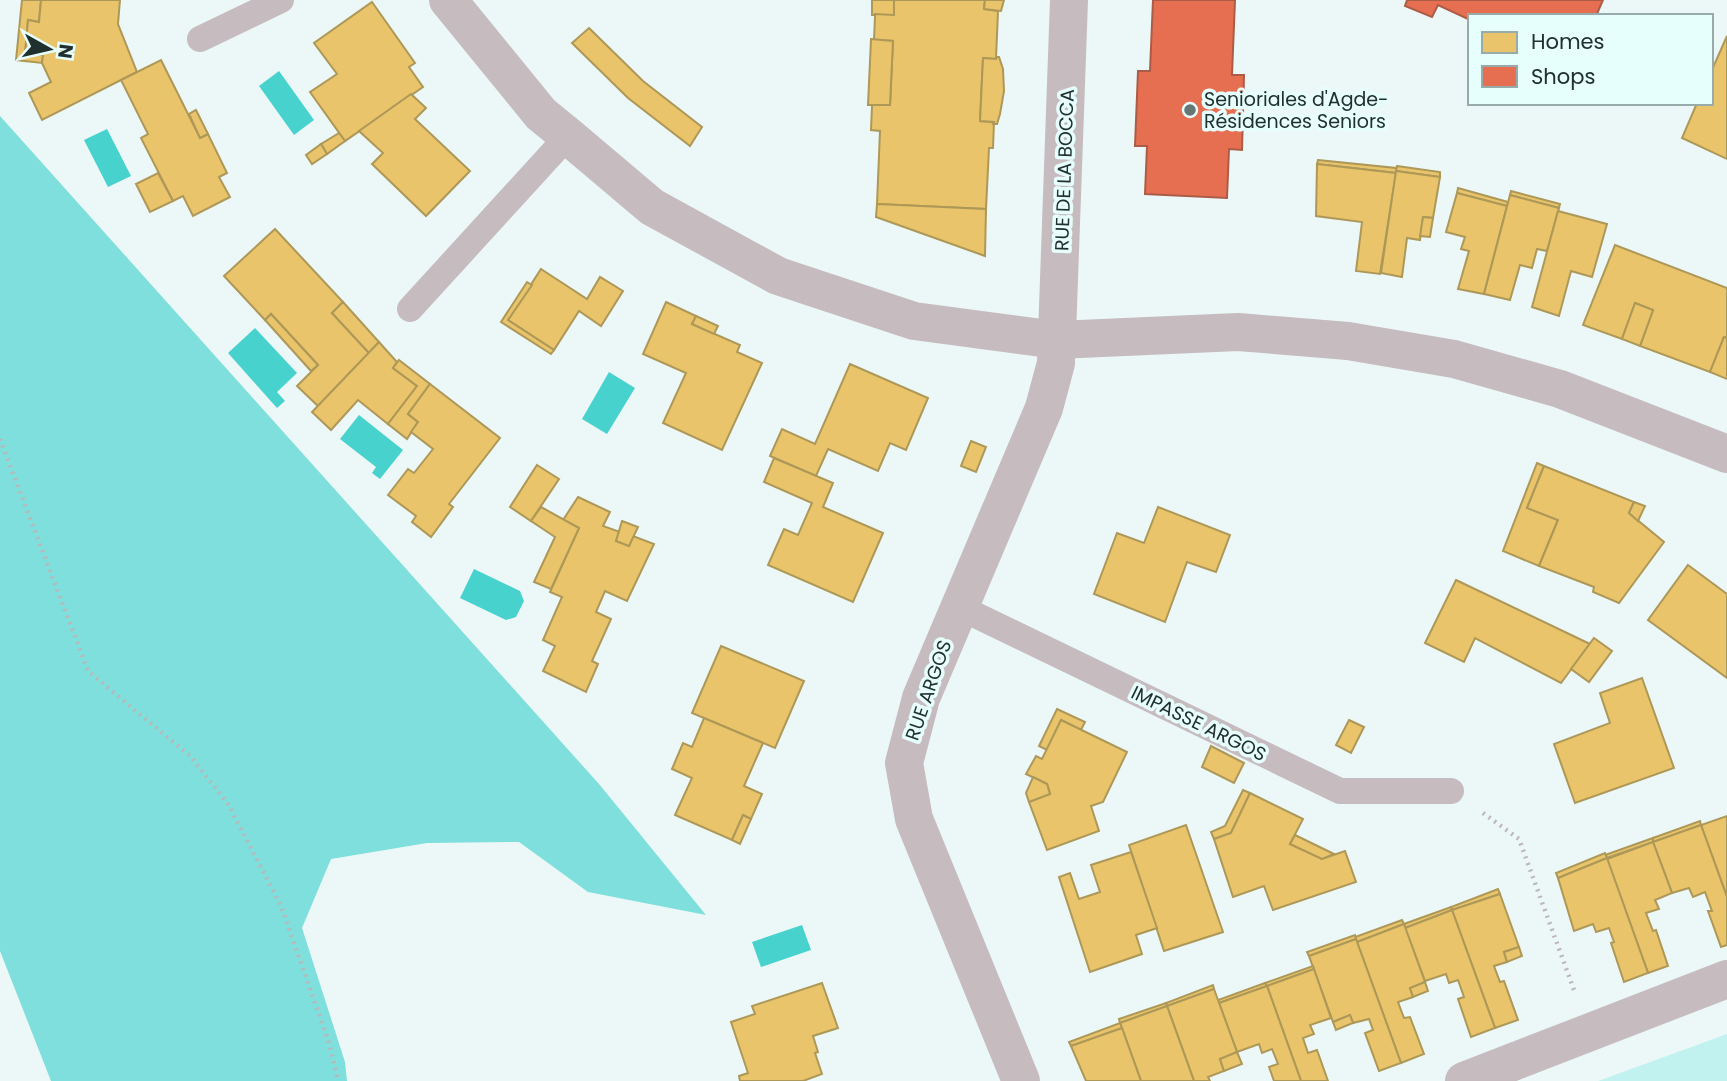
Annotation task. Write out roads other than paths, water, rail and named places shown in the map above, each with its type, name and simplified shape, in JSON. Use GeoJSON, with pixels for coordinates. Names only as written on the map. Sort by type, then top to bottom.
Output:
{"type":"FeatureCollection","features":[{"type":"Feature","properties":{"kind":"street"},"geometry":{"type":"LineString","coordinates":[[448,0],[541,114],[652,206],[778,276],[914,321],[1057,340],[1238,332],[1348,341],[1454,359],[1560,389],[1727,454]]}},
{"type":"Feature","properties":{"kind":"street","name":"RUE DE LA BOCCA"},"geometry":{"type":"LineString","coordinates":[[1057,340],[1069,0]]}},
{"type":"Feature","properties":{"kind":"street","name":"RUE ARGOS"},"geometry":{"type":"LineString","coordinates":[[1021,1081],[914,819],[904,763],[921,698],[1044,408],[1056,363],[1057,340]]}},
{"type":"Feature","properties":{"kind":"street"},"geometry":{"type":"LineString","coordinates":[[1464,1081],[1727,979]]}},
{"type":"Feature","properties":{"kind":"lane"},"geometry":{"type":"LineString","coordinates":[[200,39],[281,0]]}},
{"type":"Feature","properties":{"kind":"lane"},"geometry":{"type":"LineString","coordinates":[[410,309],[568,136]]}},
{"type":"Feature","properties":{"kind":"lane","name":"IMPASSE ARGOS"},"geometry":{"type":"LineString","coordinates":[[959,607],[1340,791],[1451,790]]}},
{"type":"Feature","properties":{"kind":"place","name":"Senioriales d'Agde- Résidences Seniors"},"geometry":{"type":"Point","coordinates":[1190,110]}}]}
